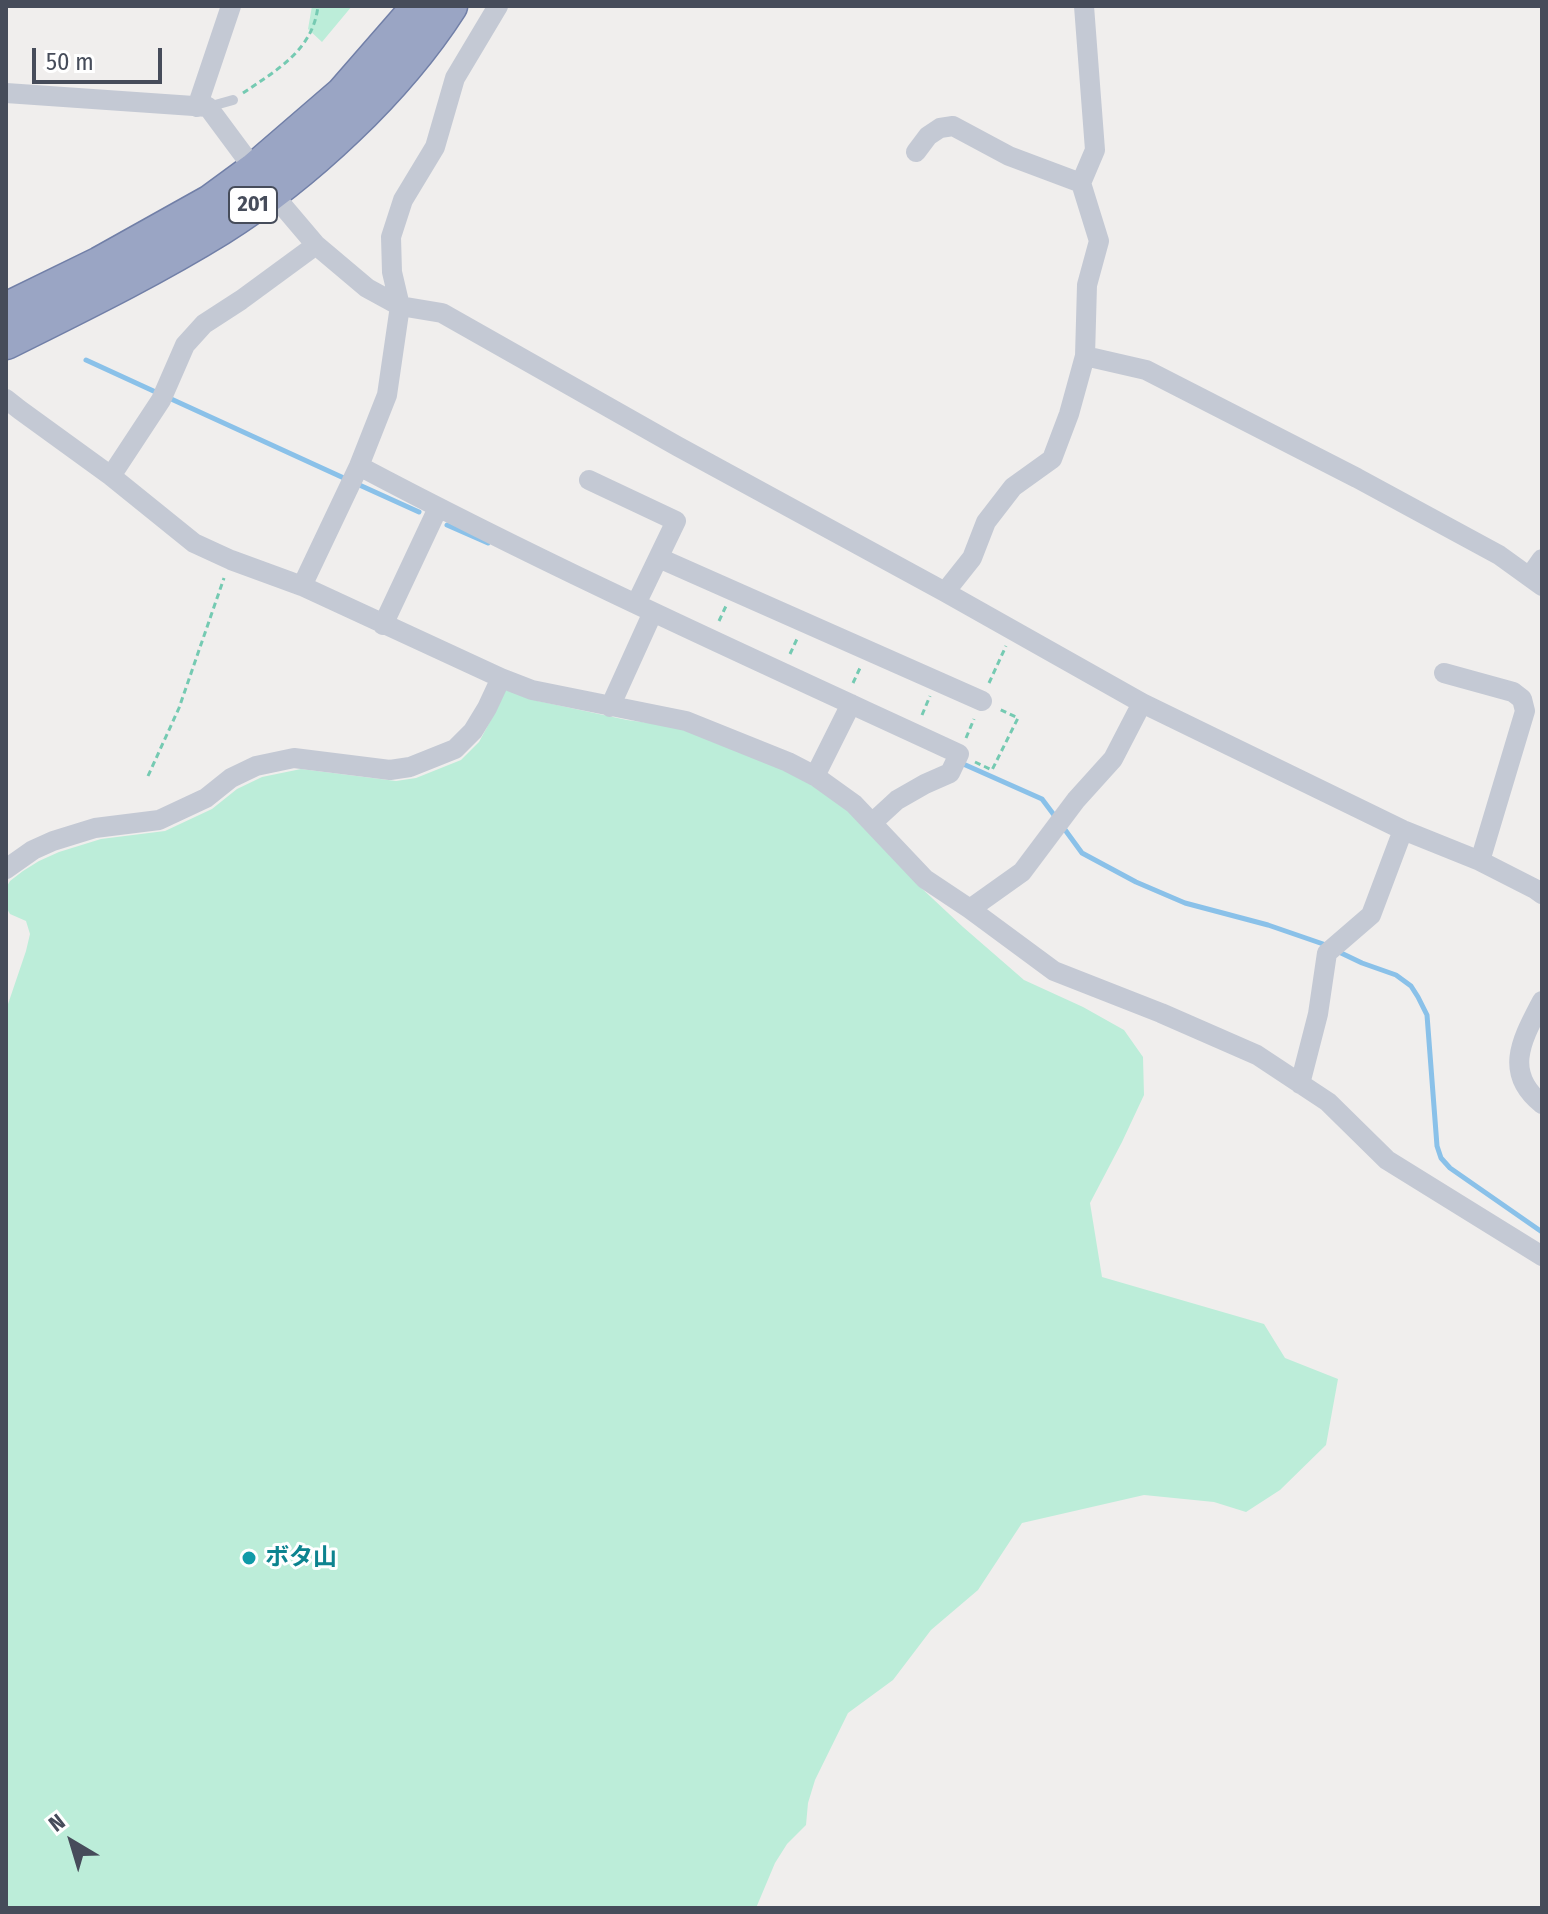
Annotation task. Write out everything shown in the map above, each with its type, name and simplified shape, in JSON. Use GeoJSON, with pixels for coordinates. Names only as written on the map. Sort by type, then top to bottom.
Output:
{"type":"FeatureCollection","features":[{"type":"Feature","properties":{"kind":"highway","name":"201"},"geometry":{"type":"LineString","coordinates":[[6,342],[156,265],[222,226],[343,94],[418,6]]}},
{"type":"Feature","properties":{"kind":"highway","name":"201"},"geometry":{"type":"LineString","coordinates":[[6,310],[100,264],[211,202],[318,156],[375,99],[432,35],[450,6]]}},
{"type":"Feature","properties":{"kind":"street"},"geometry":{"type":"LineString","coordinates":[[203,107],[231,6]]}},
{"type":"Feature","properties":{"kind":"street"},"geometry":{"type":"LineString","coordinates":[[302,586],[355,476],[387,395],[400,306],[392,272],[391,237],[403,200],[435,147],[455,78],[498,6]]}},
{"type":"Feature","properties":{"kind":"street"},"geometry":{"type":"LineString","coordinates":[[945,592],[972,558],[986,522],[1013,487],[1052,459],[1069,414],[1085,356],[1087,285],[1099,241],[1081,183],[1095,150],[1084,6]]}},
{"type":"Feature","properties":{"kind":"street"},"geometry":{"type":"LineString","coordinates":[[6,93],[203,107],[316,245],[367,288],[400,306],[442,313],[1142,703],[1403,830],[1480,861],[1542,894]]}},
{"type":"Feature","properties":{"kind":"street"},"geometry":{"type":"LineString","coordinates":[[916,152],[928,136],[940,128],[953,126],[1009,156],[1081,183]]}},
{"type":"Feature","properties":{"kind":"street"},"geometry":{"type":"LineString","coordinates":[[111,476],[164,394],[185,345],[204,324],[316,245]]}},
{"type":"Feature","properties":{"kind":"street"},"geometry":{"type":"LineString","coordinates":[[1085,356],[1146,370],[1538,573]]}},
{"type":"Feature","properties":{"kind":"street"},"geometry":{"type":"LineString","coordinates":[[6,399],[111,476],[194,543],[302,586],[532,690],[686,721],[815,776],[854,804],[925,879],[1054,971],[1257,1055],[1328,1102],[1387,1160],[1539,1245]]}},
{"type":"Feature","properties":{"kind":"street"},"geometry":{"type":"LineString","coordinates":[[355,476],[438,508],[646,612],[781,672],[847,707],[913,733],[956,760],[950,773],[897,800],[872,823]]}},
{"type":"Feature","properties":{"kind":"street"},"geometry":{"type":"LineString","coordinates":[[589,480],[676,521],[659,558],[646,612],[610,707]]}},
{"type":"Feature","properties":{"kind":"street"},"geometry":{"type":"LineString","coordinates":[[383,625],[438,508]]}},
{"type":"Feature","properties":{"kind":"street"},"geometry":{"type":"LineString","coordinates":[[659,558],[982,701]]}},
{"type":"Feature","properties":{"kind":"street"},"geometry":{"type":"LineString","coordinates":[[1444,673],[1513,692],[1522,699],[1525,711],[1480,861]]}},
{"type":"Feature","properties":{"kind":"street"},"geometry":{"type":"LineString","coordinates":[[6,869],[33,850],[53,841],[95,828],[159,820],[206,798],[231,778],[256,766],[294,758],[390,770],[410,767],[455,749],[473,731],[501,678]]}},
{"type":"Feature","properties":{"kind":"street"},"geometry":{"type":"LineString","coordinates":[[970,909],[1022,872],[1076,800],[1113,759],[1142,703]]}},
{"type":"Feature","properties":{"kind":"street"},"geometry":{"type":"LineString","coordinates":[[815,776],[847,707]]}},
{"type":"Feature","properties":{"kind":"street"},"geometry":{"type":"LineString","coordinates":[[1300,1084],[1333,948],[1371,915],[1403,830]]}},
{"type":"Feature","properties":{"kind":"street"},"geometry":{"type":"LineString","coordinates":[[1542,1001],[1523,1038],[1518,1061],[1522,1079],[1542,1104]]}},
{"type":"Feature","properties":{"kind":"lane"},"geometry":{"type":"LineString","coordinates":[[203,107],[233,100]]}},
{"type":"Feature","properties":{"kind":"path"},"geometry":{"type":"LineString","coordinates":[[233,100],[298,53],[315,23],[318,6]]}},
{"type":"Feature","properties":{"kind":"path"},"geometry":{"type":"LineString","coordinates":[[148,776],[179,708],[231,560]]}},
{"type":"Feature","properties":{"kind":"path"},"geometry":{"type":"LineString","coordinates":[[711,639],[733,590]]}},
{"type":"Feature","properties":{"kind":"path"},"geometry":{"type":"LineString","coordinates":[[781,672],[806,622]]}},
{"type":"Feature","properties":{"kind":"path"},"geometry":{"type":"LineString","coordinates":[[982,701],[1018,718],[992,770],[956,760],[982,701],[1014,631]]}},
{"type":"Feature","properties":{"kind":"path"},"geometry":{"type":"LineString","coordinates":[[847,707],[869,651]]}},
{"type":"Feature","properties":{"kind":"path"},"geometry":{"type":"LineString","coordinates":[[913,733],[937,681]]}},
{"type":"Feature","properties":{"kind":"green space"},"geometry":{"type":"Polygon","coordinates":[[[312,6],[352,6],[322,42],[308,29],[312,6]]]}},
{"type":"Feature","properties":{"kind":"green space"},"geometry":{"type":"Polygon","coordinates":[[[503,689],[538,701],[627,720],[686,728],[794,773],[859,818],[917,884],[1024,980],[1124,1030],[1143,1057],[1144,1095],[1090,1203],[1102,1277],[1264,1324],[1285,1358],[1338,1379],[1326,1445],[1280,1490],[1246,1512],[1214,1502],[1144,1495],[1022,1523],[978,1590],[931,1630],[893,1680],[848,1713],[815,1780],[806,1825],[787,1844],[775,1863],[756,1908],[6,1908],[6,1010],[30,934],[26,921],[10,914],[6,907],[6,888],[23,871],[59,852],[101,839],[165,831],[212,809],[237,789],[262,777],[301,769],[396,781],[416,778],[461,760],[479,742],[503,689]]]}},
{"type":"Feature","properties":{"kind":"waterway"},"geometry":{"type":"LineString","coordinates":[[86,360],[160,394]]}},
{"type":"Feature","properties":{"kind":"waterway"},"geometry":{"type":"LineString","coordinates":[[169,398],[346,479]]}},
{"type":"Feature","properties":{"kind":"waterway"},"geometry":{"type":"LineString","coordinates":[[355,483],[419,512]]}},
{"type":"Feature","properties":{"kind":"waterway"},"geometry":{"type":"LineString","coordinates":[[447,525],[488,543]]}},
{"type":"Feature","properties":{"kind":"waterway"},"geometry":{"type":"LineString","coordinates":[[961,763],[1042,799],[1057,819]]}},
{"type":"Feature","properties":{"kind":"waterway"},"geometry":{"type":"LineString","coordinates":[[1063,827],[1082,853],[1136,882],[1185,903],[1268,925],[1326,945]]}},
{"type":"Feature","properties":{"kind":"waterway"},"geometry":{"type":"LineString","coordinates":[[1339,952],[1396,975],[1411,986],[1427,1015],[1437,1146],[1441,1158],[1450,1168],[1542,1232]]}},
{"type":"Feature","properties":{"kind":"place","name":"ボタ山"},"geometry":{"type":"Point","coordinates":[249,1558]}}]}
